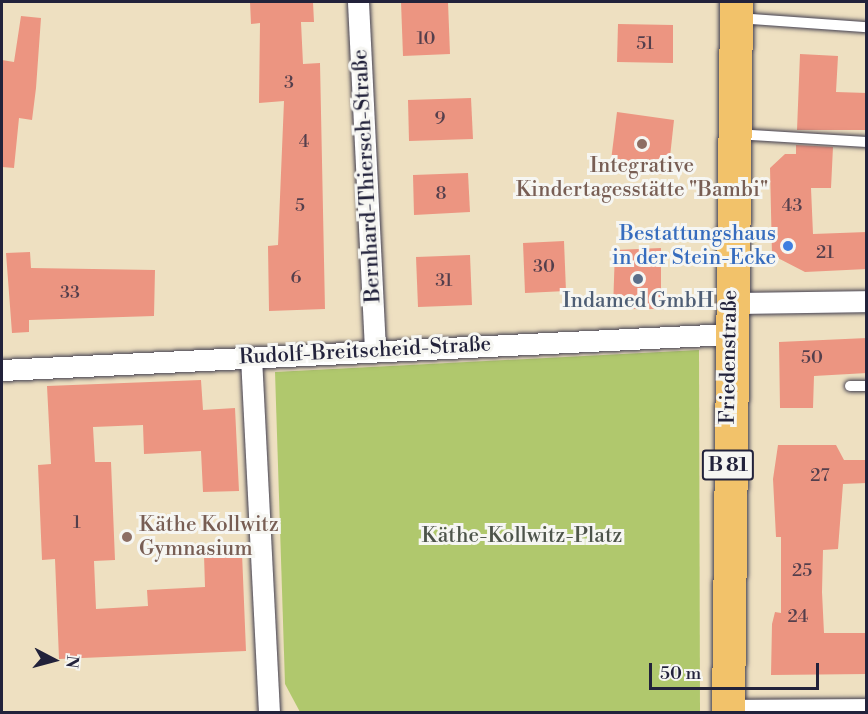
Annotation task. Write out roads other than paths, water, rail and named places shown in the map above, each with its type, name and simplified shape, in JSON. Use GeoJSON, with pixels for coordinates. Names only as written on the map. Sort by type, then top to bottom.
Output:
{"type":"FeatureCollection","features":[{"type":"Feature","properties":{"kind":"main road","name":"Friedenstraße"},"geometry":{"type":"LineString","coordinates":[[728,711],[730,318],[736,10]]}},
{"type":"Feature","properties":{"kind":"street","name":"Bernhard-Thiersch-Straße"},"geometry":{"type":"LineString","coordinates":[[358,2],[375,351]]}},
{"type":"Feature","properties":{"kind":"street","name":"Rudolf-Breitscheid-Straße"},"geometry":{"type":"LineString","coordinates":[[2,370],[375,351],[730,318],[867,301]]}},
{"type":"Feature","properties":{"kind":"street"},"geometry":{"type":"LineString","coordinates":[[251,357],[269,712]]}},
{"type":"Feature","properties":{"kind":"street"},"geometry":{"type":"LineString","coordinates":[[728,711],[867,709]]}},
{"type":"Feature","properties":{"kind":"lane"},"geometry":{"type":"LineString","coordinates":[[736,10],[867,27]]}},
{"type":"Feature","properties":{"kind":"lane"},"geometry":{"type":"LineString","coordinates":[[733,134],[867,142]]}},
{"type":"Feature","properties":{"kind":"lane"},"geometry":{"type":"LineString","coordinates":[[850,386],[867,386]]}},
{"type":"Feature","properties":{"kind":"place","name":"Integrative Kindertagesstätte \"Bambi\""},"geometry":{"type":"Point","coordinates":[642,144]}},
{"type":"Feature","properties":{"kind":"place","name":"Bestattungshaus in der Stein-Ecke"},"geometry":{"type":"Point","coordinates":[788,246]}},
{"type":"Feature","properties":{"kind":"place","name":"Indamed GmbH"},"geometry":{"type":"Point","coordinates":[638,279]}},
{"type":"Feature","properties":{"kind":"place","name":"Käthe Kollwitz Gymnasium"},"geometry":{"type":"Point","coordinates":[127,537]}},
{"type":"Feature","properties":{"kind":"park label","name":"Käthe-Kollwitz-Platz"},"geometry":{"type":"Point","coordinates":[522,536]}}]}
